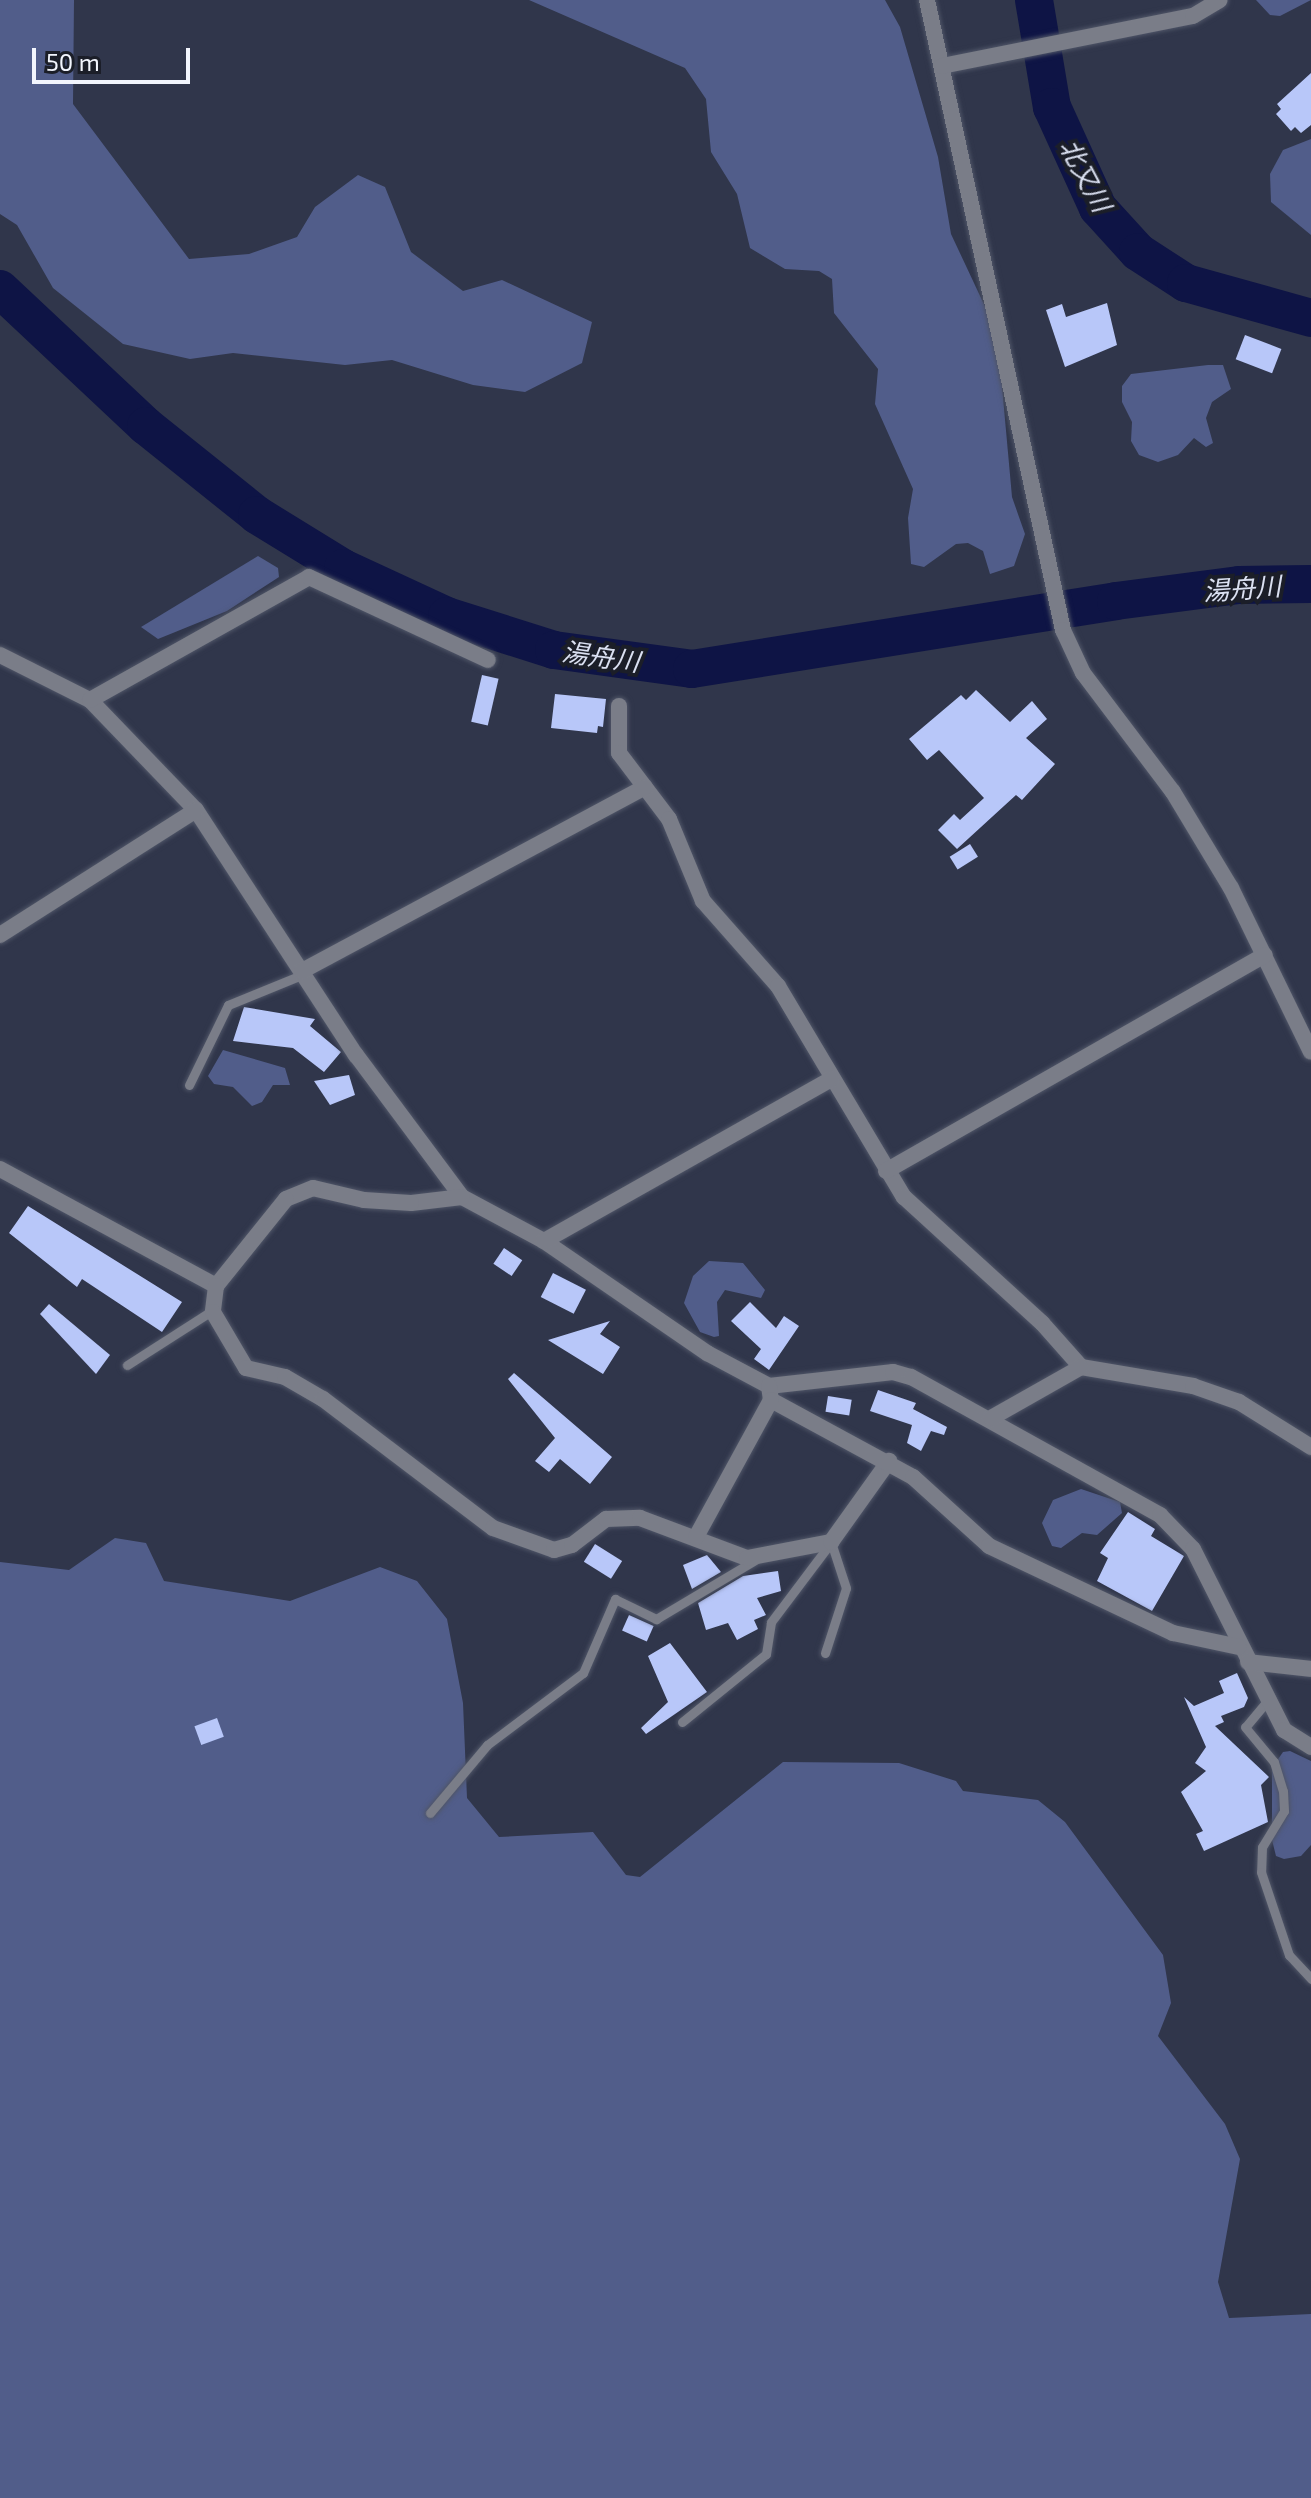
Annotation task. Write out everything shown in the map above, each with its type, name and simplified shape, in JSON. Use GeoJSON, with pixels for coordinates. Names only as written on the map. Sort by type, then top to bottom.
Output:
{"type":"FeatureCollection","features":[{"type":"Feature","properties":{"kind":"street"},"geometry":{"type":"LineString","coordinates":[[927,0],[1063,630],[1083,673],[1193,824],[1265,955],[1311,1052]]}},
{"type":"Feature","properties":{"kind":"street"},"geometry":{"type":"LineString","coordinates":[[942,66],[1089,40],[1220,0]]}},
{"type":"Feature","properties":{"kind":"street"},"geometry":{"type":"LineString","coordinates":[[90,700],[309,577],[488,660]]}},
{"type":"Feature","properties":{"kind":"street"},"geometry":{"type":"LineString","coordinates":[[0,655],[90,700],[196,810],[420,1147],[462,1197],[544,1241],[707,1353],[889,1461],[989,1546],[1173,1633],[1239,1647]]}},
{"type":"Feature","properties":{"kind":"street"},"geometry":{"type":"LineString","coordinates":[[619,706],[619,753],[669,819],[703,901],[778,986],[904,1197],[1042,1323],[1081,1367],[1216,1394],[1269,1417],[1311,1447]]}},
{"type":"Feature","properties":{"kind":"street"},"geometry":{"type":"LineString","coordinates":[[303,973],[645,787]]}},
{"type":"Feature","properties":{"kind":"street"},"geometry":{"type":"LineString","coordinates":[[0,935],[196,810]]}},
{"type":"Feature","properties":{"kind":"street"},"geometry":{"type":"LineString","coordinates":[[886,1171],[1265,955]]}},
{"type":"Feature","properties":{"kind":"street"},"geometry":{"type":"LineString","coordinates":[[544,1241],[832,1079]]}},
{"type":"Feature","properties":{"kind":"street"},"geometry":{"type":"LineString","coordinates":[[0,1169],[216,1286]]}},
{"type":"Feature","properties":{"kind":"street"},"geometry":{"type":"LineString","coordinates":[[462,1197],[411,1203],[364,1200],[313,1188],[297,1191],[216,1286],[207,1312],[246,1368],[285,1377],[323,1399],[512,1539],[554,1550],[572,1545],[606,1519],[640,1518],[758,1559],[831,1542],[889,1461]]}},
{"type":"Feature","properties":{"kind":"street"},"geometry":{"type":"LineString","coordinates":[[991,1418],[1081,1367]]}},
{"type":"Feature","properties":{"kind":"street"},"geometry":{"type":"LineString","coordinates":[[770,1393],[893,1372],[937,1387],[1160,1515],[1182,1533],[1284,1730],[1311,1747]]}},
{"type":"Feature","properties":{"kind":"street"},"geometry":{"type":"LineString","coordinates":[[696,1537],[770,1393]]}},
{"type":"Feature","properties":{"kind":"street"},"geometry":{"type":"LineString","coordinates":[[1248,1662],[1311,1669]]}},
{"type":"Feature","properties":{"kind":"lane"},"geometry":{"type":"LineString","coordinates":[[189,1085],[228,1005],[303,973]]}},
{"type":"Feature","properties":{"kind":"lane"},"geometry":{"type":"LineString","coordinates":[[127,1365],[207,1312]]}},
{"type":"Feature","properties":{"kind":"lane"},"geometry":{"type":"LineString","coordinates":[[825,1653],[846,1588],[831,1542]]}},
{"type":"Feature","properties":{"kind":"lane"},"geometry":{"type":"LineString","coordinates":[[682,1722],[766,1654],[771,1622],[831,1542]]}},
{"type":"Feature","properties":{"kind":"lane"},"geometry":{"type":"LineString","coordinates":[[430,1813],[487,1745],[583,1673],[615,1599],[656,1619],[758,1559]]}},
{"type":"Feature","properties":{"kind":"lane"},"geometry":{"type":"LineString","coordinates":[[1268,1700],[1245,1727],[1274,1762],[1283,1791],[1284,1811],[1262,1847],[1261,1872],[1289,1955],[1311,1979]]}},
{"type":"Feature","properties":{"kind":"shaded area"},"geometry":{"type":"Polygon","coordinates":[[[0,0],[74,0],[73,104],[189,259],[249,254],[297,237],[315,207],[358,175],[385,187],[411,252],[463,291],[502,280],[592,322],[582,363],[525,392],[473,385],[392,360],[345,365],[233,353],[190,359],[123,344],[53,288],[17,225],[0,214],[0,0]]]}},
{"type":"Feature","properties":{"kind":"shaded area"},"geometry":{"type":"Polygon","coordinates":[[[529,0],[885,0],[900,27],[938,157],[951,234],[989,315],[1000,364],[1012,497],[1025,534],[1014,566],[990,574],[983,551],[968,543],[956,544],[924,567],[911,564],[908,518],[913,489],[875,404],[878,369],[834,313],[832,279],[819,271],[785,269],[750,248],[737,194],[711,152],[706,99],[685,68],[529,0]]]}},
{"type":"Feature","properties":{"kind":"shaded area"},"geometry":{"type":"Polygon","coordinates":[[[1256,0],[1311,0],[1280,16],[1270,15],[1256,0]]]}},
{"type":"Feature","properties":{"kind":"shaded area"},"geometry":{"type":"Polygon","coordinates":[[[1311,139],[1311,235],[1271,202],[1270,174],[1283,150],[1311,139]]]}},
{"type":"Feature","properties":{"kind":"shaded area"},"geometry":{"type":"Polygon","coordinates":[[[1223,365],[1231,389],[1212,402],[1206,418],[1213,443],[1206,447],[1194,438],[1178,455],[1158,462],[1139,455],[1131,441],[1132,422],[1122,402],[1122,386],[1131,374],[1223,365]]]}},
{"type":"Feature","properties":{"kind":"shaded area"},"geometry":{"type":"Polygon","coordinates":[[[258,556],[278,568],[279,577],[227,611],[158,639],[141,627],[258,556]]]}},
{"type":"Feature","properties":{"kind":"shaded area"},"geometry":{"type":"Polygon","coordinates":[[[223,1050],[285,1068],[290,1085],[273,1085],[262,1102],[252,1106],[233,1087],[214,1084],[208,1076],[223,1050]]]}},
{"type":"Feature","properties":{"kind":"shaded area"},"geometry":{"type":"Polygon","coordinates":[[[709,1261],[743,1263],[765,1290],[761,1298],[725,1290],[717,1302],[719,1336],[714,1337],[700,1332],[684,1303],[693,1276],[709,1261]]]}},
{"type":"Feature","properties":{"kind":"shaded area"},"geometry":{"type":"Polygon","coordinates":[[[1081,1489],[1120,1502],[1122,1513],[1097,1535],[1082,1533],[1061,1548],[1052,1546],[1042,1523],[1053,1500],[1081,1489]]]}},
{"type":"Feature","properties":{"kind":"shaded area"},"geometry":{"type":"Polygon","coordinates":[[[115,1538],[146,1543],[164,1581],[290,1601],[380,1567],[417,1581],[447,1619],[463,1703],[467,1798],[499,1837],[593,1832],[626,1875],[640,1877],[783,1762],[899,1763],[956,1781],[963,1791],[1038,1800],[1065,1822],[1163,1955],[1171,2003],[1158,2036],[1225,2124],[1240,2159],[1218,2282],[1229,2318],[1311,2314],[1311,2498],[0,2498],[0,1562],[69,1570],[115,1538]]]}},
{"type":"Feature","properties":{"kind":"shaded area"},"geometry":{"type":"Polygon","coordinates":[[[1290,1751],[1311,1761],[1311,1845],[1301,1856],[1284,1859],[1276,1856],[1272,1840],[1272,1768],[1283,1752],[1290,1751]]]}},
{"type":"Feature","properties":{"kind":"building"},"geometry":{"type":"Polygon","coordinates":[[[1311,73],[1311,125],[1301,133],[1295,127],[1291,131],[1276,114],[1281,109],[1277,104],[1311,73]]]}},
{"type":"Feature","properties":{"kind":"building"},"geometry":{"type":"Polygon","coordinates":[[[1107,303],[1117,345],[1065,367],[1046,310],[1062,304],[1066,317],[1107,303]]]}},
{"type":"Feature","properties":{"kind":"building"},"geometry":{"type":"Polygon","coordinates":[[[1245,335],[1281,349],[1272,373],[1236,359],[1245,335]]]}},
{"type":"Feature","properties":{"kind":"building"},"geometry":{"type":"Polygon","coordinates":[[[482,675],[499,679],[488,726],[471,722],[482,675]]]}},
{"type":"Feature","properties":{"kind":"building"},"geometry":{"type":"Polygon","coordinates":[[[976,690],[1010,722],[1032,701],[1047,719],[1026,738],[1055,764],[1022,800],[1016,795],[957,849],[938,830],[954,814],[960,820],[984,798],[939,750],[927,760],[909,739],[961,695],[966,700],[976,690]]]}},
{"type":"Feature","properties":{"kind":"building"},"geometry":{"type":"Polygon","coordinates":[[[555,694],[606,699],[603,727],[598,726],[597,733],[551,728],[555,694]]]}},
{"type":"Feature","properties":{"kind":"building"},"geometry":{"type":"Polygon","coordinates":[[[970,844],[978,857],[958,869],[950,857],[970,844]]]}},
{"type":"Feature","properties":{"kind":"building"},"geometry":{"type":"Polygon","coordinates":[[[244,1007],[315,1019],[310,1026],[341,1052],[324,1072],[293,1048],[233,1041],[244,1007]]]}},
{"type":"Feature","properties":{"kind":"building"},"geometry":{"type":"Polygon","coordinates":[[[349,1075],[355,1095],[330,1105],[314,1081],[349,1075]]]}},
{"type":"Feature","properties":{"kind":"building"},"geometry":{"type":"Polygon","coordinates":[[[28,1206],[182,1302],[162,1332],[82,1279],[77,1287],[9,1233],[28,1206]]]}},
{"type":"Feature","properties":{"kind":"building"},"geometry":{"type":"Polygon","coordinates":[[[504,1248],[522,1260],[512,1276],[493,1264],[504,1248]]]}},
{"type":"Feature","properties":{"kind":"building"},"geometry":{"type":"Polygon","coordinates":[[[553,1273],[586,1290],[574,1314],[541,1297],[553,1273]]]}},
{"type":"Feature","properties":{"kind":"building"},"geometry":{"type":"Polygon","coordinates":[[[750,1302],[776,1328],[784,1316],[799,1326],[769,1370],[754,1359],[761,1349],[731,1321],[750,1302]]]}},
{"type":"Feature","properties":{"kind":"building"},"geometry":{"type":"Polygon","coordinates":[[[49,1304],[110,1355],[96,1374],[40,1314],[49,1304]]]}},
{"type":"Feature","properties":{"kind":"building"},"geometry":{"type":"Polygon","coordinates":[[[610,1321],[600,1334],[620,1347],[603,1374],[548,1340],[610,1321]]]}},
{"type":"Feature","properties":{"kind":"building"},"geometry":{"type":"Polygon","coordinates":[[[514,1373],[612,1457],[590,1484],[560,1459],[549,1472],[535,1461],[555,1438],[508,1379],[514,1373]]]}},
{"type":"Feature","properties":{"kind":"building"},"geometry":{"type":"Polygon","coordinates":[[[878,1390],[916,1403],[913,1409],[947,1427],[944,1435],[931,1431],[921,1451],[907,1443],[912,1425],[870,1411],[878,1390]]]}},
{"type":"Feature","properties":{"kind":"building"},"geometry":{"type":"Polygon","coordinates":[[[828,1396],[852,1400],[849,1416],[825,1412],[828,1396]]]}},
{"type":"Feature","properties":{"kind":"building"},"geometry":{"type":"Polygon","coordinates":[[[1128,1512],[1155,1529],[1151,1536],[1184,1556],[1152,1611],[1097,1581],[1108,1558],[1100,1553],[1128,1512]]]}},
{"type":"Feature","properties":{"kind":"building"},"geometry":{"type":"Polygon","coordinates":[[[595,1544],[622,1561],[611,1579],[584,1562],[595,1544]]]}},
{"type":"Feature","properties":{"kind":"building"},"geometry":{"type":"Polygon","coordinates":[[[707,1555],[721,1572],[692,1589],[683,1565],[707,1555]]]}},
{"type":"Feature","properties":{"kind":"building"},"geometry":{"type":"Polygon","coordinates":[[[778,1571],[781,1591],[757,1598],[766,1615],[754,1620],[758,1629],[737,1640],[728,1623],[706,1630],[698,1603],[743,1576],[778,1571]]]}},
{"type":"Feature","properties":{"kind":"building"},"geometry":{"type":"Polygon","coordinates":[[[629,1615],[654,1626],[647,1642],[622,1631],[629,1615]]]}},
{"type":"Feature","properties":{"kind":"building"},"geometry":{"type":"Polygon","coordinates":[[[670,1643],[707,1692],[646,1734],[641,1728],[668,1702],[648,1656],[670,1643]]]}},
{"type":"Feature","properties":{"kind":"building"},"geometry":{"type":"Polygon","coordinates":[[[1237,1673],[1248,1698],[1244,1707],[1221,1716],[1224,1722],[1215,1726],[1269,1777],[1261,1785],[1268,1822],[1204,1851],[1196,1834],[1203,1831],[1181,1792],[1206,1771],[1195,1763],[1206,1747],[1184,1697],[1194,1706],[1224,1693],[1219,1681],[1237,1673]]]}},
{"type":"Feature","properties":{"kind":"building"},"geometry":{"type":"Polygon","coordinates":[[[217,1718],[224,1737],[201,1745],[194,1726],[217,1718]]]}},
{"type":"Feature","properties":{"kind":"waterway","name":"北又川"},"geometry":{"type":"LineString","coordinates":[[1034,0],[1052,107],[1098,208],[1138,252],[1186,283],[1311,318]]}},
{"type":"Feature","properties":{"kind":"waterway","name":"湯舟川"},"geometry":{"type":"LineString","coordinates":[[0,289],[146,426],[257,515],[343,568],[447,616],[554,650],[692,669],[1116,601],[1239,585],[1311,584]]}}]}
